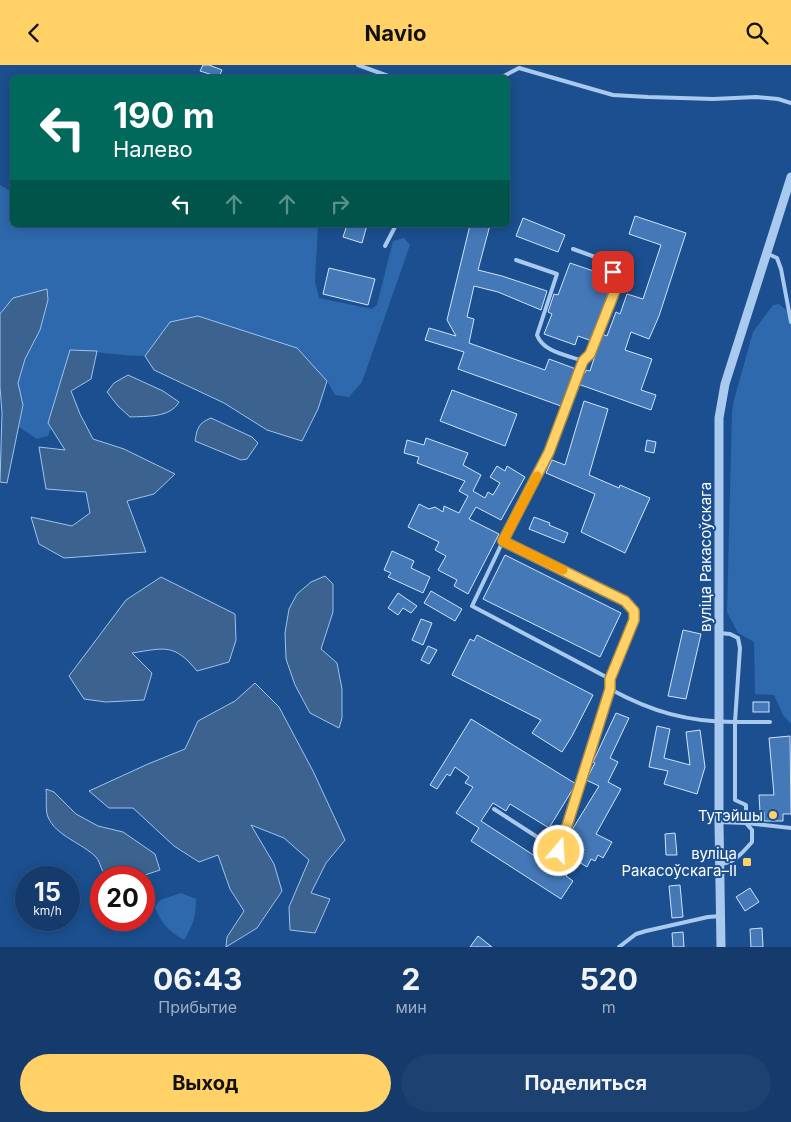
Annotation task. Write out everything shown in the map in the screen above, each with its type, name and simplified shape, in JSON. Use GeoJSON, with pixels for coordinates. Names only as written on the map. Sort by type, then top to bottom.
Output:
{"type":"FeatureCollection","features":[{"type":"Feature","properties":{"kind":"street","name":"вуліца Ракасоўскага"},"geometry":{"type":"LineString","coordinates":[[722,947],[719,865],[720,418],[726,384],[791,177]]}},
{"type":"Feature","properties":{"kind":"lane"},"geometry":{"type":"LineString","coordinates":[[358,65],[386,75]]}},
{"type":"Feature","properties":{"kind":"lane"},"geometry":{"type":"LineString","coordinates":[[505,75],[517,67],[613,95],[713,99],[756,97],[778,99],[791,103]]}},
{"type":"Feature","properties":{"kind":"lane"},"geometry":{"type":"LineString","coordinates":[[385,246],[395,227]]}},
{"type":"Feature","properties":{"kind":"lane"},"geometry":{"type":"LineString","coordinates":[[573,249],[609,262],[618,283],[590,354],[583,361],[549,452],[472,606],[610,679]]}},
{"type":"Feature","properties":{"kind":"lane"},"geometry":{"type":"LineString","coordinates":[[767,253],[777,259],[781,269],[791,322]]}},
{"type":"Feature","properties":{"kind":"lane"},"geometry":{"type":"LineString","coordinates":[[516,260],[557,274],[537,335],[539,341],[546,347],[583,361]]}},
{"type":"Feature","properties":{"kind":"lane"},"geometry":{"type":"LineString","coordinates":[[494,809],[559,851],[610,689],[610,679],[634,620],[634,611],[625,601],[503,541]]}},
{"type":"Feature","properties":{"kind":"lane"},"geometry":{"type":"LineString","coordinates":[[719,633],[730,634],[738,638],[740,648],[735,722],[735,800],[746,805],[746,823],[752,830],[752,842],[734,860],[719,865]]}},
{"type":"Feature","properties":{"kind":"lane"},"geometry":{"type":"LineString","coordinates":[[610,689],[632,701],[657,710],[710,722],[770,722]]}},
{"type":"Feature","properties":{"kind":"lane"},"geometry":{"type":"LineString","coordinates":[[719,822],[791,828]]}},
{"type":"Feature","properties":{"kind":"lane"},"geometry":{"type":"LineString","coordinates":[[619,947],[636,935],[646,931],[721,916]]}},
{"type":"Feature","properties":{"kind":"shaded area"},"geometry":{"type":"Polygon","coordinates":[[[0,185],[10,191],[10,227],[318,227],[315,281],[319,298],[372,309],[377,305],[393,241],[404,238],[410,245],[362,382],[349,397],[335,395],[327,381],[170,322],[145,356],[71,350],[48,422],[51,428],[48,436],[37,439],[19,427],[23,405],[18,383],[25,359],[40,330],[48,300],[13,298],[0,314],[0,185]]]}},
{"type":"Feature","properties":{"kind":"shaded area"},"geometry":{"type":"Polygon","coordinates":[[[47,289],[48,300],[40,330],[25,359],[18,383],[23,405],[7,483],[0,482],[2,413],[0,314],[13,298],[47,289]]]}},
{"type":"Feature","properties":{"kind":"shaded area"},"geometry":{"type":"Polygon","coordinates":[[[779,304],[791,314],[791,724],[783,715],[774,695],[755,694],[754,642],[738,633],[727,612],[732,413],[734,400],[753,332],[773,305],[779,304]]]}},
{"type":"Feature","properties":{"kind":"shaded area"},"geometry":{"type":"Polygon","coordinates":[[[198,316],[297,348],[327,381],[318,409],[302,441],[267,430],[224,403],[154,370],[145,356],[170,322],[198,316]]]}},
{"type":"Feature","properties":{"kind":"shaded area"},"geometry":{"type":"Polygon","coordinates":[[[70,350],[97,351],[91,379],[71,391],[93,439],[124,449],[175,474],[154,494],[127,501],[146,552],[64,558],[39,544],[31,517],[72,526],[90,513],[86,492],[46,489],[39,447],[65,450],[48,423],[70,350]]]}},
{"type":"Feature","properties":{"kind":"shaded area"},"geometry":{"type":"Polygon","coordinates":[[[128,375],[163,391],[179,402],[164,414],[130,417],[107,392],[114,383],[128,375]]]}},
{"type":"Feature","properties":{"kind":"shaded area"},"geometry":{"type":"Polygon","coordinates":[[[211,418],[252,437],[258,443],[247,459],[241,460],[195,441],[199,427],[203,422],[211,418]]]}},
{"type":"Feature","properties":{"kind":"shaded area"},"geometry":{"type":"Polygon","coordinates":[[[325,576],[333,584],[333,612],[321,649],[337,663],[342,689],[342,718],[339,728],[310,713],[295,685],[286,659],[285,633],[289,609],[297,594],[311,582],[325,576]]]}},
{"type":"Feature","properties":{"kind":"shaded area"},"geometry":{"type":"Polygon","coordinates":[[[161,577],[235,614],[236,640],[229,662],[197,671],[182,656],[168,650],[161,649],[132,653],[152,673],[144,700],[106,702],[84,699],[69,676],[126,600],[161,577]]]}},
{"type":"Feature","properties":{"kind":"shaded area"},"geometry":{"type":"Polygon","coordinates":[[[255,683],[279,707],[313,771],[345,840],[326,863],[311,893],[330,899],[315,933],[290,930],[289,907],[309,860],[284,838],[251,825],[274,864],[282,891],[257,928],[226,947],[227,937],[244,911],[230,889],[218,855],[199,862],[174,846],[133,808],[109,808],[89,791],[185,749],[198,721],[235,701],[255,683]]]}},
{"type":"Feature","properties":{"kind":"shaded area"},"geometry":{"type":"Polygon","coordinates":[[[46,789],[54,792],[76,814],[98,826],[123,832],[155,854],[160,870],[155,872],[155,866],[100,866],[96,857],[52,824],[46,807],[46,789]]]}},
{"type":"Feature","properties":{"kind":"shaded area"},"geometry":{"type":"Polygon","coordinates":[[[181,893],[196,899],[193,921],[184,940],[166,927],[160,918],[155,907],[160,900],[181,893]]]}},
{"type":"Feature","properties":{"kind":"building"},"geometry":{"type":"Polygon","coordinates":[[[203,65],[209,65],[222,70],[220,75],[200,71],[203,65]]]}},
{"type":"Feature","properties":{"kind":"building"},"geometry":{"type":"Polygon","coordinates":[[[635,216],[686,233],[659,316],[649,339],[631,332],[625,350],[652,359],[641,390],[656,395],[651,410],[578,384],[583,372],[585,373],[586,370],[590,371],[602,334],[607,336],[616,312],[620,314],[627,294],[643,299],[661,245],[629,234],[635,216]]]}},
{"type":"Feature","properties":{"kind":"building"},"geometry":{"type":"Polygon","coordinates":[[[523,218],[565,235],[558,252],[516,236],[523,218]]]}},
{"type":"Feature","properties":{"kind":"building"},"geometry":{"type":"Polygon","coordinates":[[[346,227],[366,227],[362,243],[343,237],[346,227]]]}},
{"type":"Feature","properties":{"kind":"building"},"geometry":{"type":"Polygon","coordinates":[[[470,227],[489,227],[478,270],[547,291],[541,310],[498,292],[474,286],[467,317],[474,319],[469,343],[545,370],[549,359],[576,369],[561,406],[458,369],[464,352],[425,340],[429,328],[456,336],[447,320],[470,227]]]}},
{"type":"Feature","properties":{"kind":"building"},"geometry":{"type":"Polygon","coordinates":[[[570,263],[611,277],[612,281],[592,341],[578,336],[575,345],[544,334],[552,314],[548,312],[554,294],[558,295],[570,263]]]}},
{"type":"Feature","properties":{"kind":"building"},"geometry":{"type":"Polygon","coordinates":[[[329,268],[375,279],[368,305],[323,294],[329,268]]]}},
{"type":"Feature","properties":{"kind":"building"},"geometry":{"type":"Polygon","coordinates":[[[452,390],[517,414],[505,446],[440,421],[452,390]]]}},
{"type":"Feature","properties":{"kind":"building"},"geometry":{"type":"Polygon","coordinates":[[[584,401],[608,409],[589,475],[619,488],[620,485],[650,498],[625,553],[581,532],[595,494],[546,473],[552,460],[565,465],[584,401]]]}},
{"type":"Feature","properties":{"kind":"building"},"geometry":{"type":"Polygon","coordinates":[[[426,438],[468,453],[463,465],[481,475],[473,491],[485,498],[488,492],[493,495],[500,483],[490,477],[497,466],[505,471],[507,466],[525,477],[501,520],[476,507],[469,519],[499,534],[468,594],[454,586],[457,580],[438,570],[446,556],[435,550],[439,542],[408,527],[419,504],[429,509],[435,507],[443,512],[444,506],[459,513],[468,496],[459,491],[465,481],[417,463],[419,457],[404,453],[407,440],[424,445],[426,438]]]}},
{"type":"Feature","properties":{"kind":"building"},"geometry":{"type":"Polygon","coordinates":[[[647,440],[656,442],[654,453],[645,451],[647,440]]]}},
{"type":"Feature","properties":{"kind":"building"},"geometry":{"type":"Polygon","coordinates":[[[534,517],[568,533],[564,543],[529,529],[534,517]]]}},
{"type":"Feature","properties":{"kind":"building"},"geometry":{"type":"Polygon","coordinates":[[[392,551],[414,561],[411,568],[430,577],[423,593],[388,577],[391,573],[384,570],[392,551]]]}},
{"type":"Feature","properties":{"kind":"building"},"geometry":{"type":"Polygon","coordinates":[[[505,555],[621,613],[600,657],[483,599],[505,555]]]}},
{"type":"Feature","properties":{"kind":"building"},"geometry":{"type":"Polygon","coordinates":[[[431,591],[462,609],[455,621],[424,603],[431,591]]]}},
{"type":"Feature","properties":{"kind":"building"},"geometry":{"type":"Polygon","coordinates":[[[398,593],[417,606],[411,613],[403,608],[398,615],[388,608],[398,593]]]}},
{"type":"Feature","properties":{"kind":"building"},"geometry":{"type":"Polygon","coordinates":[[[421,619],[432,623],[423,645],[412,640],[421,619]]]}},
{"type":"Feature","properties":{"kind":"building"},"geometry":{"type":"Polygon","coordinates":[[[683,630],[701,634],[686,699],[668,696],[683,630]]]}},
{"type":"Feature","properties":{"kind":"building"},"geometry":{"type":"Polygon","coordinates":[[[477,635],[593,695],[562,752],[532,733],[541,720],[452,675],[470,639],[474,641],[477,635]]]}},
{"type":"Feature","properties":{"kind":"building"},"geometry":{"type":"Polygon","coordinates":[[[428,646],[437,650],[429,664],[421,660],[428,646]]]}},
{"type":"Feature","properties":{"kind":"building"},"geometry":{"type":"Polygon","coordinates":[[[753,702],[769,702],[769,712],[753,712],[753,702]]]}},
{"type":"Feature","properties":{"kind":"building"},"geometry":{"type":"Polygon","coordinates":[[[616,713],[629,718],[610,758],[618,762],[608,782],[621,789],[596,834],[612,842],[603,858],[598,855],[595,861],[591,859],[587,867],[574,859],[581,846],[567,838],[599,786],[586,780],[616,713]]]}},
{"type":"Feature","properties":{"kind":"building"},"geometry":{"type":"Polygon","coordinates":[[[471,719],[576,784],[549,828],[510,804],[506,811],[493,803],[481,821],[555,869],[562,859],[573,865],[566,876],[573,881],[561,899],[471,841],[479,828],[456,813],[473,787],[465,783],[469,777],[455,767],[450,776],[447,774],[437,789],[430,785],[471,719]]]}},
{"type":"Feature","properties":{"kind":"building"},"geometry":{"type":"Polygon","coordinates":[[[657,726],[670,729],[664,758],[690,765],[686,732],[700,730],[705,767],[697,794],[664,784],[668,771],[649,767],[657,726]]]}},
{"type":"Feature","properties":{"kind":"building"},"geometry":{"type":"Polygon","coordinates":[[[790,736],[791,814],[783,814],[783,821],[764,821],[764,812],[760,812],[759,795],[774,795],[769,738],[790,736]]]}},
{"type":"Feature","properties":{"kind":"building"},"geometry":{"type":"Polygon","coordinates":[[[675,833],[677,855],[666,855],[665,834],[675,833]]]}},
{"type":"Feature","properties":{"kind":"building"},"geometry":{"type":"Polygon","coordinates":[[[680,885],[683,917],[672,918],[669,886],[680,885]]]}},
{"type":"Feature","properties":{"kind":"building"},"geometry":{"type":"Polygon","coordinates":[[[750,888],[759,902],[745,911],[736,897],[750,888]]]}},
{"type":"Feature","properties":{"kind":"building"},"geometry":{"type":"Polygon","coordinates":[[[762,928],[763,947],[751,947],[750,929],[762,928]]]}},
{"type":"Feature","properties":{"kind":"building"},"geometry":{"type":"Polygon","coordinates":[[[683,932],[684,947],[673,947],[672,933],[683,932]]]}},
{"type":"Feature","properties":{"kind":"building"},"geometry":{"type":"Polygon","coordinates":[[[478,936],[492,947],[470,947],[478,936]]]}},
{"type":"Feature","properties":{"kind":"slow traffic"},"geometry":{"type":"LineString","coordinates":[[537,476],[503,541],[563,570]]}},
{"type":"Feature","properties":{"kind":"place","name":"Тутэйшы"},"geometry":{"type":"Point","coordinates":[773,815]}},
{"type":"Feature","properties":{"kind":"place","name":"вуліца Ракасоўскага–II"},"geometry":{"type":"Point","coordinates":[747,862]}},
{"type":"Feature","properties":{"kind":"route"},"geometry":{"type":"LineString","coordinates":[[559,851],[610,689],[610,679],[634,620],[634,611],[625,601],[503,541],[549,452],[583,361],[590,354],[618,283],[613,272]]}}]}
